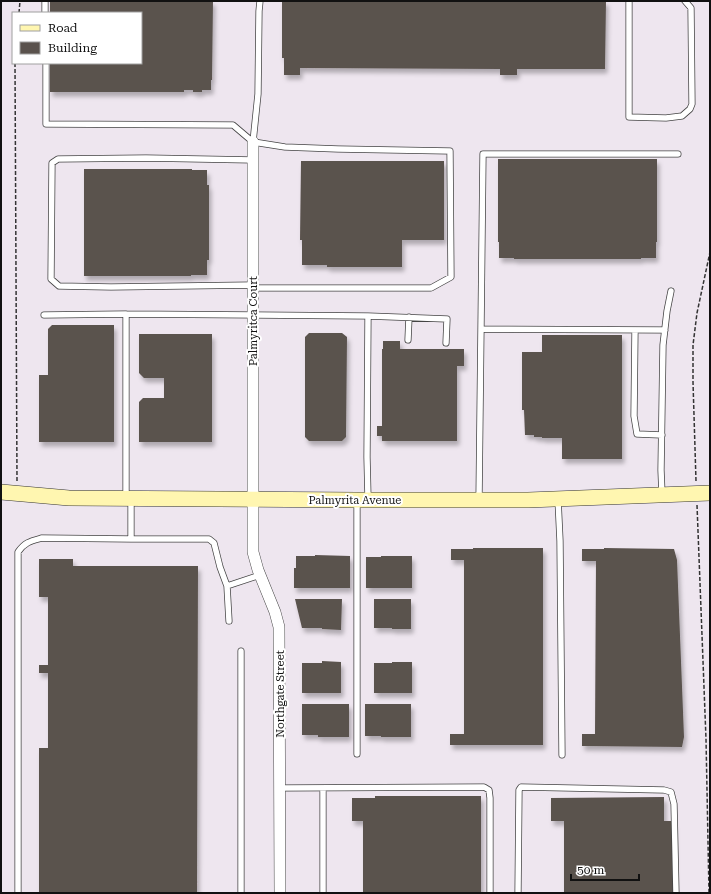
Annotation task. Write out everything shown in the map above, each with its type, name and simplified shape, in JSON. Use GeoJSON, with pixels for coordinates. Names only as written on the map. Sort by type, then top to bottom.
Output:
{"type":"FeatureCollection","features":[{"type":"Feature","properties":{"kind":"street","name":"Palmyritca Court"},"geometry":{"type":"LineString","coordinates":[[253,142],[253,500]]}},
{"type":"Feature","properties":{"kind":"street","name":"Palmyrita Avenue"},"geometry":{"type":"LineString","coordinates":[[1,492],[69,498],[253,500],[528,500],[703,493]]}},
{"type":"Feature","properties":{"kind":"street","name":"Northgate Street"},"geometry":{"type":"LineString","coordinates":[[253,500],[254,552],[260,575],[275,612],[279,627],[280,893]]}},
{"type":"Feature","properties":{"kind":"lane"},"geometry":{"type":"LineString","coordinates":[[45,1],[45,12]]}},
{"type":"Feature","properties":{"kind":"lane"},"geometry":{"type":"LineString","coordinates":[[253,142],[258,94],[260,1]]}},
{"type":"Feature","properties":{"kind":"lane"},"geometry":{"type":"LineString","coordinates":[[629,1],[628,118],[666,118],[682,116],[690,109],[692,104],[691,8],[685,1]]}},
{"type":"Feature","properties":{"kind":"lane"},"geometry":{"type":"LineString","coordinates":[[46,64],[46,124],[233,125],[253,142],[285,147],[450,151],[451,277],[431,288],[60,286],[50,279],[52,162],[58,159],[146,158],[253,160]]}},
{"type":"Feature","properties":{"kind":"lane"},"geometry":{"type":"LineString","coordinates":[[479,500],[483,154],[678,154]]}},
{"type":"Feature","properties":{"kind":"lane"},"geometry":{"type":"LineString","coordinates":[[662,495],[663,370],[665,330],[671,291]]}},
{"type":"Feature","properties":{"kind":"lane"},"geometry":{"type":"LineString","coordinates":[[126,314],[131,539]]}},
{"type":"Feature","properties":{"kind":"lane"},"geometry":{"type":"LineString","coordinates":[[44,315],[126,314],[368,316],[447,319],[446,343]]}},
{"type":"Feature","properties":{"kind":"lane"},"geometry":{"type":"LineString","coordinates":[[357,754],[362,500],[367,450],[368,316]]}},
{"type":"Feature","properties":{"kind":"lane"},"geometry":{"type":"LineString","coordinates":[[408,340],[409,318]]}},
{"type":"Feature","properties":{"kind":"lane"},"geometry":{"type":"LineString","coordinates":[[481,329],[665,330]]}},
{"type":"Feature","properties":{"kind":"lane"},"geometry":{"type":"LineString","coordinates":[[635,330],[634,416],[637,434],[662,435]]}},
{"type":"Feature","properties":{"kind":"lane"},"geometry":{"type":"LineString","coordinates":[[558,499],[560,541],[562,755]]}},
{"type":"Feature","properties":{"kind":"lane"},"geometry":{"type":"LineString","coordinates":[[18,893],[18,552],[22,546],[28,542],[42,538],[209,539],[214,543],[220,567],[227,586],[229,621]]}},
{"type":"Feature","properties":{"kind":"lane"},"geometry":{"type":"LineString","coordinates":[[227,586],[260,575]]}},
{"type":"Feature","properties":{"kind":"lane"},"geometry":{"type":"LineString","coordinates":[[241,893],[242,651]]}},
{"type":"Feature","properties":{"kind":"lane"},"geometry":{"type":"LineString","coordinates":[[280,788],[484,786],[489,790],[490,798],[490,893]]}},
{"type":"Feature","properties":{"kind":"lane"},"geometry":{"type":"LineString","coordinates":[[518,893],[519,790],[521,786],[664,790],[671,792],[674,804],[676,893]]}},
{"type":"Feature","properties":{"kind":"lane"},"geometry":{"type":"LineString","coordinates":[[323,788],[323,893]]}},
{"type":"Feature","properties":{"kind":"path"},"geometry":{"type":"LineString","coordinates":[[20,1],[20,12]]}},
{"type":"Feature","properties":{"kind":"path"},"geometry":{"type":"LineString","coordinates":[[15,64],[17,493]]}},
{"type":"Feature","properties":{"kind":"path"},"geometry":{"type":"LineString","coordinates":[[709,893],[703,493],[693,382],[693,345],[697,313],[710,252]]}},
{"type":"Feature","properties":{"kind":"shaded area"},"geometry":{"type":"Polygon","coordinates":[[[1,1],[710,1],[710,893],[1,893],[1,1]]]}},
{"type":"Feature","properties":{"kind":"building"},"geometry":{"type":"Polygon","coordinates":[[[50,1],[213,1],[211,90],[202,90],[202,92],[184,90],[184,92],[50,92],[50,64],[142,64],[142,12],[50,12],[50,1]]]}},
{"type":"Feature","properties":{"kind":"building"},"geometry":{"type":"Polygon","coordinates":[[[282,1],[606,1],[605,69],[517,69],[517,75],[500,75],[500,69],[300,68],[300,75],[284,75],[284,58],[282,58],[282,1]]]}},
{"type":"Feature","properties":{"kind":"building"},"geometry":{"type":"Polygon","coordinates":[[[498,159],[657,159],[656,258],[499,258],[498,159]]]}},
{"type":"Feature","properties":{"kind":"building"},"geometry":{"type":"Polygon","coordinates":[[[301,161],[444,161],[444,240],[402,240],[402,267],[327,267],[327,265],[302,265],[302,240],[300,240],[301,161]]]}},
{"type":"Feature","properties":{"kind":"building"},"geometry":{"type":"Polygon","coordinates":[[[84,169],[207,170],[207,185],[209,185],[209,260],[207,260],[207,275],[84,276],[84,169]]]}},
{"type":"Feature","properties":{"kind":"building"},"geometry":{"type":"Polygon","coordinates":[[[52,325],[114,325],[114,442],[39,442],[39,375],[48,375],[48,329],[52,325]]]}},
{"type":"Feature","properties":{"kind":"building"},"geometry":{"type":"Polygon","coordinates":[[[309,333],[342,333],[347,337],[346,437],[342,441],[309,441],[305,437],[305,337],[309,333]]]}},
{"type":"Feature","properties":{"kind":"building"},"geometry":{"type":"Polygon","coordinates":[[[139,334],[212,334],[212,442],[139,442],[139,402],[143,398],[164,398],[164,378],[144,378],[139,373],[139,334]]]}},
{"type":"Feature","properties":{"kind":"building"},"geometry":{"type":"Polygon","coordinates":[[[542,335],[622,335],[622,459],[562,459],[562,438],[542,438],[534,437],[534,435],[525,435],[524,410],[522,410],[522,352],[542,352],[542,335]]]}},
{"type":"Feature","properties":{"kind":"building"},"geometry":{"type":"Polygon","coordinates":[[[383,341],[400,341],[400,349],[464,349],[464,366],[457,366],[457,441],[382,441],[382,436],[377,436],[377,426],[382,426],[383,341]]]}},
{"type":"Feature","properties":{"kind":"building"},"geometry":{"type":"Polygon","coordinates":[[[543,548],[543,745],[450,745],[450,734],[464,734],[464,560],[451,560],[451,549],[543,548]]]}},
{"type":"Feature","properties":{"kind":"building"},"geometry":{"type":"Polygon","coordinates":[[[582,549],[674,549],[677,560],[684,737],[682,747],[582,746],[582,734],[595,734],[596,561],[582,561],[582,549]]]}},
{"type":"Feature","properties":{"kind":"building"},"geometry":{"type":"Polygon","coordinates":[[[296,556],[350,556],[350,588],[294,588],[294,568],[296,568],[296,556]]]}},
{"type":"Feature","properties":{"kind":"building"},"geometry":{"type":"Polygon","coordinates":[[[412,556],[412,588],[366,588],[366,557],[412,556]]]}},
{"type":"Feature","properties":{"kind":"building"},"geometry":{"type":"Polygon","coordinates":[[[39,559],[73,559],[73,566],[198,566],[197,893],[39,893],[39,748],[48,748],[48,673],[39,673],[39,665],[48,665],[48,597],[39,597],[39,559]]]}},
{"type":"Feature","properties":{"kind":"building"},"geometry":{"type":"Polygon","coordinates":[[[295,599],[342,599],[341,630],[302,628],[295,599]]]}},
{"type":"Feature","properties":{"kind":"building"},"geometry":{"type":"Polygon","coordinates":[[[374,599],[411,599],[411,629],[374,628],[374,599]]]}},
{"type":"Feature","properties":{"kind":"building"},"geometry":{"type":"Polygon","coordinates":[[[322,661],[341,662],[341,693],[302,693],[302,663],[322,663],[322,661]]]}},
{"type":"Feature","properties":{"kind":"building"},"geometry":{"type":"Polygon","coordinates":[[[412,662],[412,693],[374,693],[374,663],[412,662]]]}},
{"type":"Feature","properties":{"kind":"building"},"geometry":{"type":"Polygon","coordinates":[[[302,704],[349,704],[349,737],[318,737],[318,735],[302,735],[302,704]]]}},
{"type":"Feature","properties":{"kind":"building"},"geometry":{"type":"Polygon","coordinates":[[[365,704],[411,704],[411,737],[365,736],[365,704]]]}},
{"type":"Feature","properties":{"kind":"building"},"geometry":{"type":"Polygon","coordinates":[[[375,796],[481,796],[481,893],[363,893],[363,821],[352,821],[352,798],[375,798],[375,796]]]}},
{"type":"Feature","properties":{"kind":"building"},"geometry":{"type":"Polygon","coordinates":[[[664,797],[664,821],[673,821],[673,893],[564,893],[564,821],[551,821],[551,798],[664,797]]]}}]}
